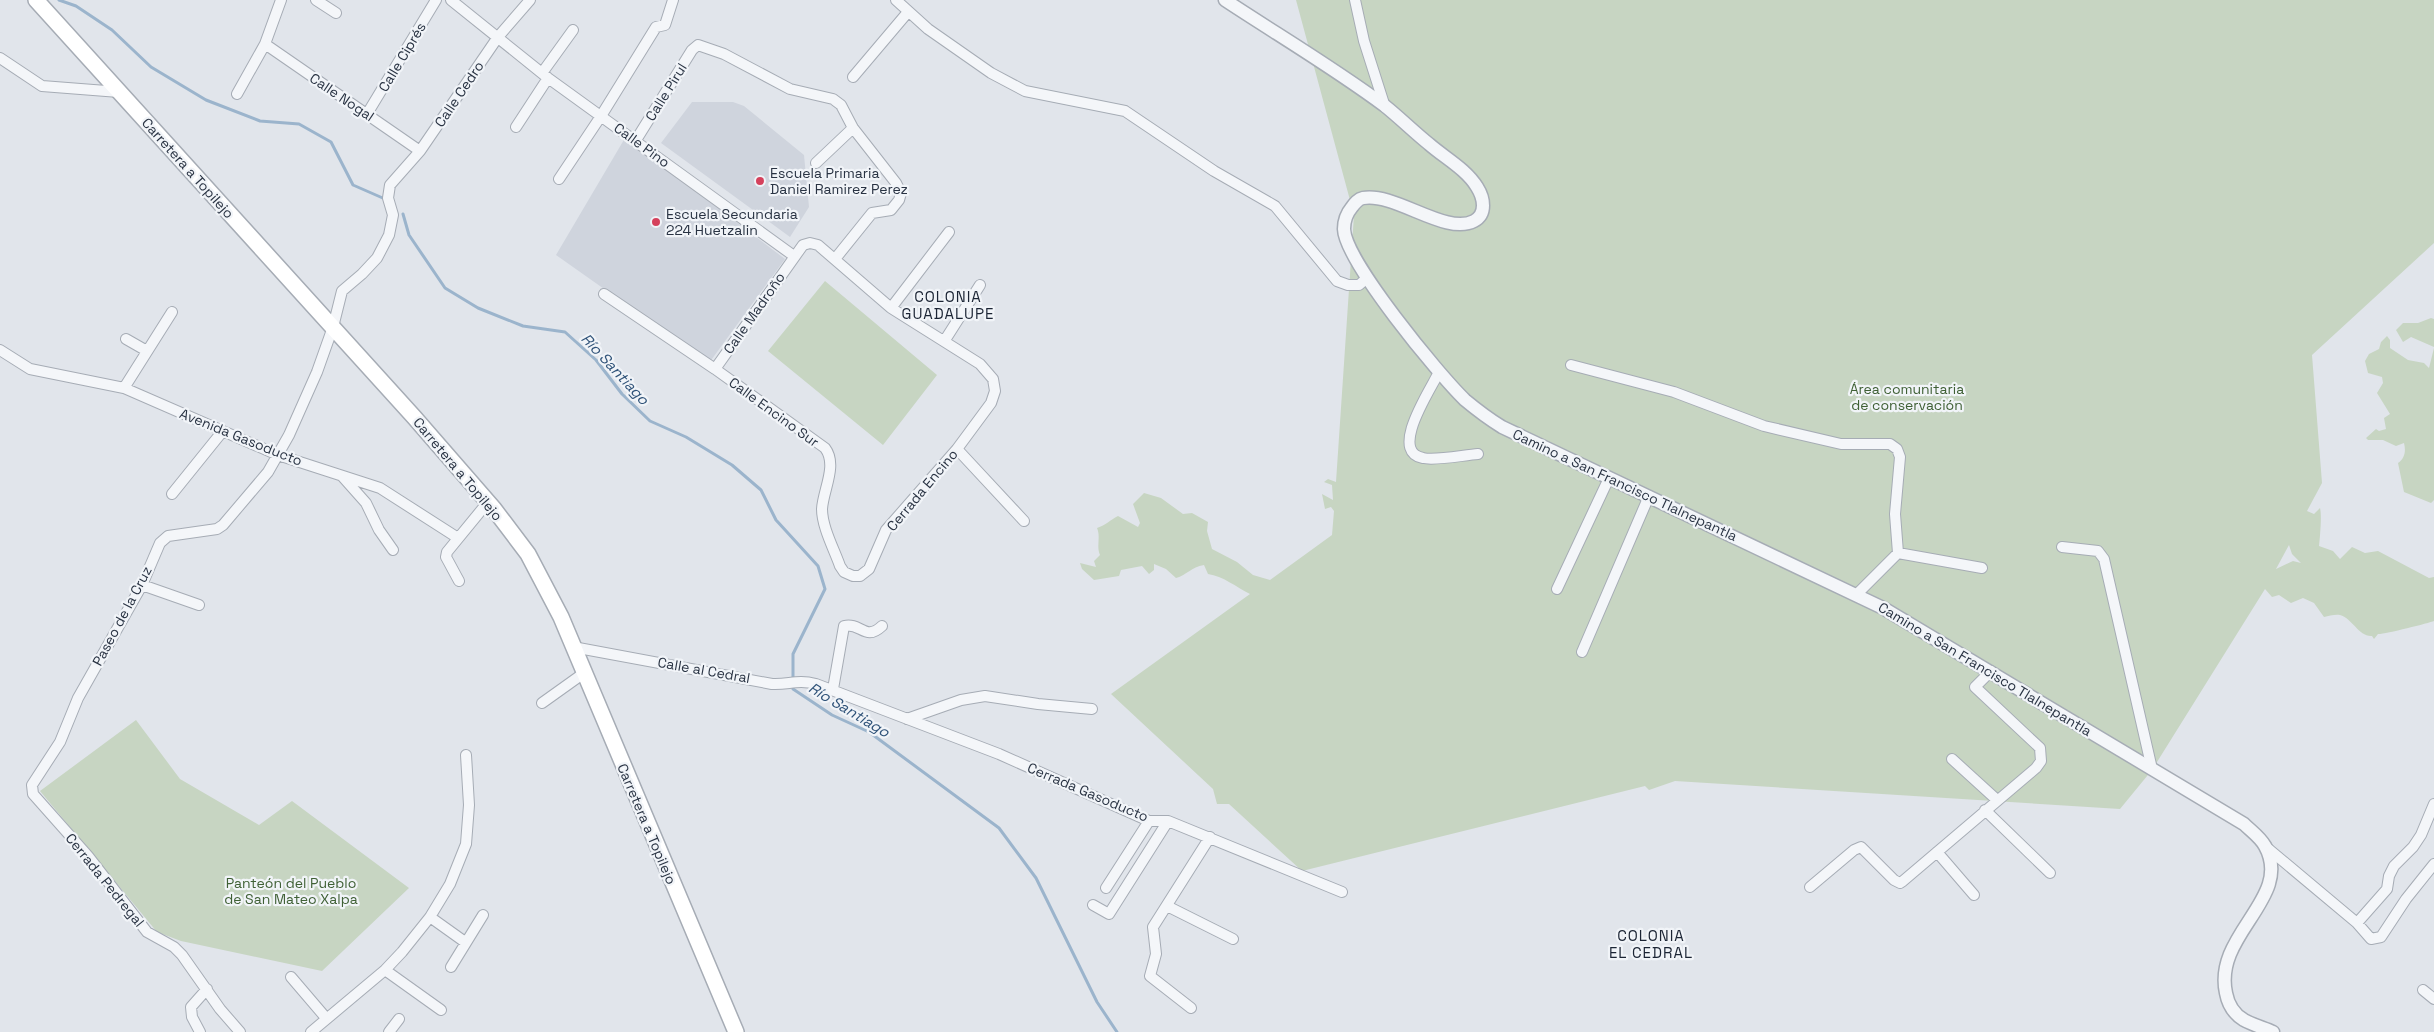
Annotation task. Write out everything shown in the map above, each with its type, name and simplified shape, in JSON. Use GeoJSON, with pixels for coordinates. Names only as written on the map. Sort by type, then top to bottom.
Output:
{"type":"FeatureCollection","features":[{"type":"Feature","properties":{"kind":"main road","name":"Carretera a Topilejo"},"geometry":{"type":"LineString","coordinates":[[36,0],[333,327],[488,502],[528,554],[561,617],[736,1032]]}},
{"type":"Feature","properties":{"kind":"street"},"geometry":{"type":"LineString","coordinates":[[237,94],[265,44],[281,0]]}},
{"type":"Feature","properties":{"kind":"street"},"geometry":{"type":"LineString","coordinates":[[316,0],[336,12]]}},
{"type":"Feature","properties":{"kind":"street","name":"Calle Ciprés"},"geometry":{"type":"LineString","coordinates":[[367,114],[436,0]]}},
{"type":"Feature","properties":{"kind":"street","name":"Calle Pino"},"geometry":{"type":"LineString","coordinates":[[451,0],[545,76],[794,256]]}},
{"type":"Feature","properties":{"kind":"street","name":"Calle Cedro"},"geometry":{"type":"LineString","coordinates":[[420,151],[498,37],[530,0]]}},
{"type":"Feature","properties":{"kind":"street"},"geometry":{"type":"LineString","coordinates":[[559,179],[601,116],[656,27],[665,25],[673,0]]}},
{"type":"Feature","properties":{"kind":"street"},"geometry":{"type":"LineString","coordinates":[[896,0],[908,12],[991,73],[1026,91],[1124,111],[1214,171],[1275,206],[1337,281],[1348,285],[1359,285],[1366,278]]}},
{"type":"Feature","properties":{"kind":"street","name":"Camino a San Francisco Tlalnepantla"},"geometry":{"type":"LineString","coordinates":[[1225,0],[1385,107],[1464,172],[1478,187],[1483,200],[1484,210],[1480,217],[1473,222],[1464,224],[1448,222],[1376,199],[1364,198],[1356,202],[1349,211],[1344,230],[1366,278],[1439,372],[1464,399],[1502,427],[1883,608],[2244,824],[2265,846]]}},
{"type":"Feature","properties":{"kind":"street"},"geometry":{"type":"LineString","coordinates":[[1355,0],[1364,41],[1385,107]]}},
{"type":"Feature","properties":{"kind":"street"},"geometry":{"type":"LineString","coordinates":[[853,77],[908,12]]}},
{"type":"Feature","properties":{"kind":"street"},"geometry":{"type":"LineString","coordinates":[[516,127],[573,30]]}},
{"type":"Feature","properties":{"kind":"street","name":"Calle Nogal"},"geometry":{"type":"LineString","coordinates":[[265,44],[420,151]]}},
{"type":"Feature","properties":{"kind":"street","name":"Calle Pirul"},"geometry":{"type":"LineString","coordinates":[[636,140],[692,50],[698,45],[724,54],[790,89],[833,99],[841,104],[853,128]]}},
{"type":"Feature","properties":{"kind":"street"},"geometry":{"type":"LineString","coordinates":[[0,58],[42,86],[119,92]]}},
{"type":"Feature","properties":{"kind":"street"},"geometry":{"type":"LineString","coordinates":[[816,163],[853,128],[896,183],[901,193],[899,200],[890,210],[872,213],[835,259]]}},
{"type":"Feature","properties":{"kind":"street","name":"Paseo de la Cruz"},"geometry":{"type":"LineString","coordinates":[[31,790],[32,785],[60,742],[78,698],[142,585],[160,543],[168,536],[217,529],[223,526],[268,472],[304,405],[333,327],[342,291],[377,258],[389,235],[393,215],[388,198],[390,185],[420,151]]}},
{"type":"Feature","properties":{"kind":"street"},"geometry":{"type":"LineString","coordinates":[[891,308],[949,232]]}},
{"type":"Feature","properties":{"kind":"street"},"geometry":{"type":"LineString","coordinates":[[794,256],[803,245],[810,243],[818,245],[891,308],[945,340],[980,285]]}},
{"type":"Feature","properties":{"kind":"street","name":"Calle Madroño"},"geometry":{"type":"LineString","coordinates":[[715,369],[794,256]]}},
{"type":"Feature","properties":{"kind":"street"},"geometry":{"type":"LineString","coordinates":[[604,294],[715,369]]}},
{"type":"Feature","properties":{"kind":"street"},"geometry":{"type":"LineString","coordinates":[[124,388],[172,312]]}},
{"type":"Feature","properties":{"kind":"street"},"geometry":{"type":"LineString","coordinates":[[126,340],[147,351]]}},
{"type":"Feature","properties":{"kind":"street","name":"Cerrada Encino"},"geometry":{"type":"LineString","coordinates":[[844,572],[852,576],[860,576],[869,569],[886,530],[957,449],[991,403],[995,391],[993,379],[980,364],[945,340]]}},
{"type":"Feature","properties":{"kind":"street","name":"Avenida Gasoducto"},"geometry":{"type":"LineString","coordinates":[[0,350],[30,369],[124,388],[278,455],[380,488],[458,538]]}},
{"type":"Feature","properties":{"kind":"street"},"geometry":{"type":"LineString","coordinates":[[1571,365],[1674,392],[1764,426],[1841,444],[1890,444],[1897,449],[1900,457],[1895,514],[1898,553],[1856,595]]}},
{"type":"Feature","properties":{"kind":"street","name":"Calle Encino Sur"},"geometry":{"type":"LineString","coordinates":[[715,369],[825,448],[830,455],[822,510],[824,523],[844,572]]}},
{"type":"Feature","properties":{"kind":"street"},"geometry":{"type":"LineString","coordinates":[[1439,372],[1409,434],[1408,446],[1412,453],[1424,459],[1478,454]]}},
{"type":"Feature","properties":{"kind":"street"},"geometry":{"type":"LineString","coordinates":[[172,494],[222,432]]}},
{"type":"Feature","properties":{"kind":"street"},"geometry":{"type":"LineString","coordinates":[[957,449],[1024,521]]}},
{"type":"Feature","properties":{"kind":"street"},"geometry":{"type":"LineString","coordinates":[[342,476],[366,503],[379,530],[394,550]]}},
{"type":"Feature","properties":{"kind":"street"},"geometry":{"type":"LineString","coordinates":[[1557,589],[1609,478]]}},
{"type":"Feature","properties":{"kind":"street"},"geometry":{"type":"LineString","coordinates":[[1582,652],[1649,496]]}},
{"type":"Feature","properties":{"kind":"street"},"geometry":{"type":"LineString","coordinates":[[459,581],[446,558],[447,552],[488,502]]}},
{"type":"Feature","properties":{"kind":"street"},"geometry":{"type":"LineString","coordinates":[[2062,548],[2098,551],[2104,559],[2152,769]]}},
{"type":"Feature","properties":{"kind":"street"},"geometry":{"type":"LineString","coordinates":[[1898,553],[1982,568]]}},
{"type":"Feature","properties":{"kind":"street"},"geometry":{"type":"LineString","coordinates":[[142,585],[199,605]]}},
{"type":"Feature","properties":{"kind":"street"},"geometry":{"type":"LineString","coordinates":[[833,689],[844,626],[848,624],[869,633],[876,632],[882,626]]}},
{"type":"Feature","properties":{"kind":"street","name":"Calle al Cedral"},"geometry":{"type":"LineString","coordinates":[[573,647],[782,685],[795,680],[833,689]]}},
{"type":"Feature","properties":{"kind":"street"},"geometry":{"type":"LineString","coordinates":[[1810,887],[1854,850],[1861,847],[1894,880],[1900,883],[2042,761],[2040,748],[1975,688],[1991,671]]}},
{"type":"Feature","properties":{"kind":"street"},"geometry":{"type":"LineString","coordinates":[[542,703],[584,673]]}},
{"type":"Feature","properties":{"kind":"street","name":"Cerrada Gasoducto"},"geometry":{"type":"LineString","coordinates":[[833,689],[999,754],[1149,821],[1168,821],[1342,892]]}},
{"type":"Feature","properties":{"kind":"street"},"geometry":{"type":"LineString","coordinates":[[907,719],[961,700],[985,696],[1038,704],[1092,709]]}},
{"type":"Feature","properties":{"kind":"street"},"geometry":{"type":"LineString","coordinates":[[311,1032],[385,970],[430,917],[454,876],[466,844],[469,805],[466,756]]}},
{"type":"Feature","properties":{"kind":"street"},"geometry":{"type":"LineString","coordinates":[[1952,759],[1997,800]]}},
{"type":"Feature","properties":{"kind":"street","name":"Cerrada Pedregal"},"geometry":{"type":"LineString","coordinates":[[31,790],[88,856],[147,932],[174,947],[240,1032]]}},
{"type":"Feature","properties":{"kind":"street"},"geometry":{"type":"LineString","coordinates":[[2357,923],[2387,888],[2389,876],[2394,866],[2414,847],[2422,835],[2434,804]]}},
{"type":"Feature","properties":{"kind":"street"},"geometry":{"type":"LineString","coordinates":[[1985,810],[2050,873]]}},
{"type":"Feature","properties":{"kind":"street"},"geometry":{"type":"LineString","coordinates":[[1106,888],[1149,821]]}},
{"type":"Feature","properties":{"kind":"street"},"geometry":{"type":"LineString","coordinates":[[1094,905],[1109,914],[1168,821]]}},
{"type":"Feature","properties":{"kind":"street"},"geometry":{"type":"LineString","coordinates":[[1191,1008],[1150,976],[1156,954],[1153,927],[1210,837]]}},
{"type":"Feature","properties":{"kind":"street"},"geometry":{"type":"LineString","coordinates":[[2265,846],[2357,923],[2371,939],[2381,938],[2406,899],[2434,864]]}},
{"type":"Feature","properties":{"kind":"street"},"geometry":{"type":"LineString","coordinates":[[2265,846],[2270,866],[2270,882],[2266,894],[2235,942],[2224,967],[2223,980],[2226,996],[2231,1008],[2244,1020],[2273,1032]]}},
{"type":"Feature","properties":{"kind":"street"},"geometry":{"type":"LineString","coordinates":[[1937,852],[1974,895]]}},
{"type":"Feature","properties":{"kind":"street"},"geometry":{"type":"LineString","coordinates":[[1167,906],[1233,939]]}},
{"type":"Feature","properties":{"kind":"street"},"geometry":{"type":"LineString","coordinates":[[451,967],[483,915]]}},
{"type":"Feature","properties":{"kind":"street"},"geometry":{"type":"LineString","coordinates":[[430,917],[465,942]]}},
{"type":"Feature","properties":{"kind":"street"},"geometry":{"type":"LineString","coordinates":[[385,970],[441,1010]]}},
{"type":"Feature","properties":{"kind":"street"},"geometry":{"type":"LineString","coordinates":[[291,978],[326,1018]]}},
{"type":"Feature","properties":{"kind":"street"},"geometry":{"type":"LineString","coordinates":[[200,1032],[192,1017],[191,1007],[207,989]]}},
{"type":"Feature","properties":{"kind":"street"},"geometry":{"type":"LineString","coordinates":[[2423,990],[2434,999]]}},
{"type":"Feature","properties":{"kind":"street"},"geometry":{"type":"LineString","coordinates":[[388,1032],[399,1019]]}},
{"type":"Feature","properties":{"kind":"shaded area","name":"Escuela Primaria Daniel Ramirez Perez"},"geometry":{"type":"Polygon","coordinates":[[[692,102],[733,102],[744,106],[804,155],[809,207],[790,237],[661,143],[692,102]]]}},
{"type":"Feature","properties":{"kind":"shaded area","name":"Escuela Secundaria 224 Huetzalin"},"geometry":{"type":"Polygon","coordinates":[[[625,138],[785,259],[709,363],[556,255],[625,138]]]}},
{"type":"Feature","properties":{"kind":"green space","name":"Área comunitaria de conservación"},"geometry":{"type":"Polygon","coordinates":[[[1296,0],[2434,0],[2434,243],[2312,355],[2322,483],[2307,511],[2314,514],[2320,508],[2319,546],[2333,551],[2340,559],[2352,547],[2365,553],[2378,551],[2429,578],[2434,577],[2434,621],[2378,634],[2374,639],[2372,636],[2363,634],[2340,615],[2324,617],[2314,603],[2303,598],[2291,603],[2279,595],[2272,597],[2265,589],[2152,770],[2120,809],[1675,781],[1649,790],[1645,786],[1302,871],[1229,804],[1217,804],[1213,789],[1111,694],[1250,594],[1224,579],[1208,574],[1204,565],[1196,567],[1176,578],[1166,569],[1154,564],[1154,570],[1149,574],[1142,566],[1121,570],[1119,576],[1094,580],[1082,569],[1080,563],[1096,567],[1094,561],[1100,555],[1097,528],[1118,516],[1138,527],[1140,523],[1133,504],[1144,493],[1161,498],[1183,514],[1192,513],[1208,522],[1207,531],[1212,549],[1237,562],[1253,575],[1270,580],[1332,535],[1334,511],[1331,507],[1325,509],[1322,494],[1333,500],[1332,485],[1324,482],[1328,479],[1336,482],[1354,215],[1296,0]],[[2289,545],[2276,569],[2293,561],[2301,563],[2292,554],[2289,545]]]}},
{"type":"Feature","properties":{"kind":"green space"},"geometry":{"type":"Polygon","coordinates":[[[825,281],[937,375],[883,445],[768,351],[825,281]]]}},
{"type":"Feature","properties":{"kind":"green space"},"geometry":{"type":"Polygon","coordinates":[[[2431,318],[2434,319],[2434,347],[2411,337],[2403,342],[2396,330],[2403,323],[2418,323],[2431,318]]]}},
{"type":"Feature","properties":{"kind":"green space"},"geometry":{"type":"Polygon","coordinates":[[[2387,336],[2390,340],[2390,348],[2408,360],[2424,363],[2429,368],[2434,348],[2434,500],[2431,503],[2404,492],[2398,463],[2404,454],[2404,443],[2396,446],[2383,440],[2368,440],[2366,438],[2376,429],[2379,431],[2386,429],[2384,418],[2390,414],[2377,393],[2383,383],[2382,377],[2368,373],[2365,361],[2369,354],[2379,349],[2381,342],[2387,336]]]}},
{"type":"Feature","properties":{"kind":"green space","name":"Panteón del Pueblo de San Mateo Xalpa"},"geometry":{"type":"Polygon","coordinates":[[[136,720],[180,779],[259,825],[292,801],[409,888],[322,971],[181,941],[157,932],[40,791],[136,720]]]}},
{"type":"Feature","properties":{"kind":"waterway","name":"Río Santiago"},"geometry":{"type":"LineString","coordinates":[[59,0],[76,6],[112,30],[151,67],[206,100],[260,121],[299,124],[331,142],[353,185],[385,199]]}},
{"type":"Feature","properties":{"kind":"waterway","name":"Río Santiago"},"geometry":{"type":"LineString","coordinates":[[403,214],[409,235],[445,288],[478,308],[523,326],[565,332],[596,360],[622,394],[650,421],[686,437],[732,465],[761,490],[776,520],[818,566],[825,589],[793,654],[793,689],[832,715],[869,732],[999,828],[1036,878],[1097,1002],[1117,1032]]}},
{"type":"Feature","properties":{"kind":"place","name":"Escuela Primaria Daniel Ramirez Perez"},"geometry":{"type":"Point","coordinates":[760,181]}},
{"type":"Feature","properties":{"kind":"place","name":"Escuela Secundaria 224 Huetzalin"},"geometry":{"type":"Point","coordinates":[656,222]}},
{"type":"Feature","properties":{"kind":"district","name":"COLONIA GUADALUPE"},"geometry":{"type":"Point","coordinates":[948,306]}},
{"type":"Feature","properties":{"kind":"district","name":"COLONIA EL CEDRAL"},"geometry":{"type":"Point","coordinates":[1651,944]}}]}
